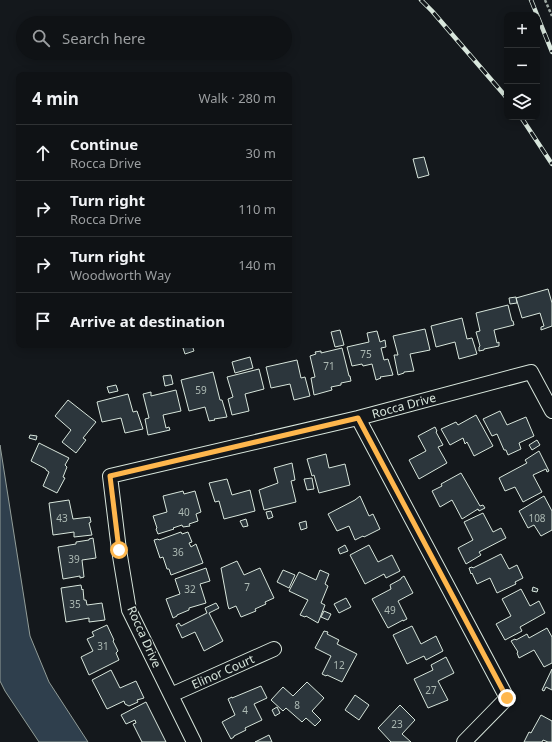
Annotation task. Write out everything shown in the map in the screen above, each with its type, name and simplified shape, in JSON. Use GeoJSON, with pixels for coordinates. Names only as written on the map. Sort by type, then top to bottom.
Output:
{"type":"FeatureCollection","features":[{"type":"Feature","properties":{"kind":"street","name":"Rocca Drive"},"geometry":{"type":"LineString","coordinates":[[194,742],[129,610],[119,550],[110,476],[358,418],[531,372],[552,412]]}},
{"type":"Feature","properties":{"kind":"street"},"geometry":{"type":"LineString","coordinates":[[358,418],[507,698],[464,742]]}},
{"type":"Feature","properties":{"kind":"street","name":"Elinor Court"},"geometry":{"type":"LineString","coordinates":[[171,695],[274,649]]}},
{"type":"Feature","properties":{"kind":"path"},"geometry":{"type":"LineString","coordinates":[[545,0],[552,16]]}},
{"type":"Feature","properties":{"kind":"water"},"geometry":{"type":"Polygon","coordinates":[[[0,445],[30,636],[49,682],[88,742],[39,742],[0,681],[0,445]]]}},
{"type":"Feature","properties":{"kind":"building"},"geometry":{"type":"Polygon","coordinates":[[[424,157],[429,175],[418,178],[413,159],[424,157]]]}},
{"type":"Feature","properties":{"kind":"building"},"geometry":{"type":"Polygon","coordinates":[[[548,289],[552,303],[552,326],[541,330],[541,327],[544,326],[540,313],[522,318],[516,298],[548,289]]]}},
{"type":"Feature","properties":{"kind":"building"},"geometry":{"type":"Polygon","coordinates":[[[516,297],[517,303],[510,304],[509,298],[516,297]]]}},
{"type":"Feature","properties":{"kind":"building"},"geometry":{"type":"Polygon","coordinates":[[[508,305],[514,325],[494,330],[499,346],[479,351],[480,346],[476,332],[480,331],[476,313],[508,305]]]}},
{"type":"Feature","properties":{"kind":"building"},"geometry":{"type":"Polygon","coordinates":[[[462,318],[467,339],[472,338],[477,354],[459,359],[455,342],[436,347],[431,326],[462,318]]]}},
{"type":"Feature","properties":{"kind":"building"},"geometry":{"type":"Polygon","coordinates":[[[425,329],[430,350],[410,354],[414,371],[404,372],[398,375],[394,355],[398,355],[393,336],[425,329]]]}},
{"type":"Feature","properties":{"kind":"building"},"geometry":{"type":"Polygon","coordinates":[[[340,330],[344,345],[335,347],[331,332],[340,330]]]}},
{"type":"Feature","properties":{"kind":"building"},"geometry":{"type":"Polygon","coordinates":[[[377,331],[380,342],[385,340],[386,347],[381,348],[384,360],[388,359],[393,375],[380,377],[381,378],[376,380],[372,364],[352,366],[347,347],[369,342],[367,333],[377,331]]]}},
{"type":"Feature","properties":{"kind":"building"},"geometry":{"type":"Polygon","coordinates":[[[183,348],[193,348],[194,351],[185,354],[183,348]]]}},
{"type":"Feature","properties":{"kind":"building"},"geometry":{"type":"Polygon","coordinates":[[[342,348],[351,381],[331,387],[332,390],[314,395],[311,378],[315,377],[310,356],[316,354],[315,352],[321,351],[321,353],[342,348]]]}},
{"type":"Feature","properties":{"kind":"building"},"geometry":{"type":"Polygon","coordinates":[[[250,357],[253,368],[235,373],[232,362],[250,357]]]}},
{"type":"Feature","properties":{"kind":"building"},"geometry":{"type":"Polygon","coordinates":[[[297,360],[301,378],[305,377],[310,396],[294,400],[290,384],[271,388],[266,367],[297,360]]]}},
{"type":"Feature","properties":{"kind":"building"},"geometry":{"type":"Polygon","coordinates":[[[259,369],[264,389],[245,394],[249,411],[232,415],[228,399],[233,397],[227,377],[259,369]]]}},
{"type":"Feature","properties":{"kind":"building"},"geometry":{"type":"Polygon","coordinates":[[[213,372],[220,400],[222,400],[227,417],[209,421],[205,407],[189,411],[181,380],[213,372]]]}},
{"type":"Feature","properties":{"kind":"building"},"geometry":{"type":"Polygon","coordinates":[[[171,375],[173,384],[165,386],[163,376],[171,375]]]}},
{"type":"Feature","properties":{"kind":"building"},"geometry":{"type":"Polygon","coordinates":[[[116,385],[118,391],[109,393],[107,387],[116,385]]]}},
{"type":"Feature","properties":{"kind":"building"},"geometry":{"type":"Polygon","coordinates":[[[176,390],[181,411],[163,415],[166,428],[169,427],[170,430],[148,435],[145,419],[149,418],[143,394],[151,392],[151,396],[176,390]]]}},
{"type":"Feature","properties":{"kind":"building"},"geometry":{"type":"Polygon","coordinates":[[[128,394],[133,412],[137,411],[143,429],[125,433],[121,418],[102,422],[97,402],[128,394]]]}},
{"type":"Feature","properties":{"kind":"building"},"geometry":{"type":"Polygon","coordinates":[[[68,400],[96,422],[83,438],[86,440],[76,453],[62,442],[71,430],[55,416],[68,400]]]}},
{"type":"Feature","properties":{"kind":"building"},"geometry":{"type":"Polygon","coordinates":[[[500,411],[507,425],[526,417],[534,436],[519,443],[521,449],[508,455],[506,450],[504,450],[497,434],[492,436],[483,419],[500,411]]]}},
{"type":"Feature","properties":{"kind":"building"},"geometry":{"type":"Polygon","coordinates":[[[476,415],[493,446],[474,456],[467,442],[465,444],[463,438],[450,445],[441,429],[456,422],[458,425],[476,415]]]}},
{"type":"Feature","properties":{"kind":"building"},"geometry":{"type":"Polygon","coordinates":[[[435,427],[443,445],[438,447],[447,463],[419,479],[409,460],[426,451],[418,436],[435,427]]]}},
{"type":"Feature","properties":{"kind":"building"},"geometry":{"type":"Polygon","coordinates":[[[30,435],[37,436],[36,440],[29,438],[30,435]]]}},
{"type":"Feature","properties":{"kind":"building"},"geometry":{"type":"Polygon","coordinates":[[[537,440],[540,445],[532,450],[529,445],[537,440]]]}},
{"type":"Feature","properties":{"kind":"building"},"geometry":{"type":"Polygon","coordinates":[[[39,443],[69,458],[65,465],[67,467],[63,477],[65,478],[57,493],[43,486],[49,472],[31,461],[39,443]]]}},
{"type":"Feature","properties":{"kind":"building"},"geometry":{"type":"Polygon","coordinates":[[[539,451],[549,471],[547,472],[546,469],[533,475],[542,492],[523,502],[515,487],[505,491],[499,478],[527,463],[525,460],[539,451]]]}},
{"type":"Feature","properties":{"kind":"building"},"geometry":{"type":"Polygon","coordinates":[[[326,454],[329,468],[345,464],[350,485],[319,493],[314,475],[312,476],[307,459],[326,454]]]}},
{"type":"Feature","properties":{"kind":"building"},"geometry":{"type":"Polygon","coordinates":[[[292,463],[295,480],[291,481],[296,502],[264,510],[259,490],[278,483],[274,468],[292,463]]]}},
{"type":"Feature","properties":{"kind":"building"},"geometry":{"type":"Polygon","coordinates":[[[461,473],[480,506],[483,505],[485,508],[479,511],[478,509],[462,519],[452,500],[440,507],[432,491],[442,486],[441,484],[461,473]]]}},
{"type":"Feature","properties":{"kind":"building"},"geometry":{"type":"Polygon","coordinates":[[[312,478],[314,489],[307,490],[304,479],[312,478]]]}},
{"type":"Feature","properties":{"kind":"building"},"geometry":{"type":"Polygon","coordinates":[[[227,479],[232,495],[250,490],[255,511],[224,519],[219,501],[215,502],[209,483],[227,479]]]}},
{"type":"Feature","properties":{"kind":"building"},"geometry":{"type":"Polygon","coordinates":[[[183,491],[184,494],[195,491],[201,512],[196,514],[198,521],[189,524],[190,526],[183,527],[182,525],[158,534],[153,516],[167,512],[163,496],[183,491]]]}},
{"type":"Feature","properties":{"kind":"building"},"geometry":{"type":"Polygon","coordinates":[[[360,496],[369,516],[373,514],[380,529],[355,540],[349,526],[337,531],[328,514],[360,496]]]}},
{"type":"Feature","properties":{"kind":"building"},"geometry":{"type":"Polygon","coordinates":[[[544,496],[552,511],[552,530],[541,536],[534,525],[528,528],[519,511],[544,496]]]}},
{"type":"Feature","properties":{"kind":"building"},"geometry":{"type":"Polygon","coordinates":[[[69,500],[73,519],[90,517],[91,522],[89,523],[92,535],[74,537],[74,532],[53,535],[49,503],[69,500]]]}},
{"type":"Feature","properties":{"kind":"building"},"geometry":{"type":"Polygon","coordinates":[[[271,511],[273,517],[268,519],[266,512],[271,511]]]}},
{"type":"Feature","properties":{"kind":"building"},"geometry":{"type":"Polygon","coordinates":[[[483,513],[493,532],[501,528],[506,538],[479,552],[481,555],[466,564],[458,548],[473,540],[464,522],[483,513]]]}},
{"type":"Feature","properties":{"kind":"building"},"geometry":{"type":"Polygon","coordinates":[[[246,519],[248,526],[243,527],[240,521],[246,519]]]}},
{"type":"Feature","properties":{"kind":"building"},"geometry":{"type":"Polygon","coordinates":[[[306,521],[307,528],[301,530],[299,523],[306,521]]]}},
{"type":"Feature","properties":{"kind":"building"},"geometry":{"type":"Polygon","coordinates":[[[181,532],[182,534],[188,532],[192,542],[189,543],[191,547],[196,544],[203,563],[171,575],[169,569],[167,569],[163,557],[160,558],[154,540],[159,540],[181,532]]]}},
{"type":"Feature","properties":{"kind":"building"},"geometry":{"type":"Polygon","coordinates":[[[93,538],[96,558],[82,560],[84,577],[80,578],[80,576],[63,579],[58,547],[76,544],[76,542],[93,538]]]}},
{"type":"Feature","properties":{"kind":"building"},"geometry":{"type":"Polygon","coordinates":[[[345,545],[348,551],[340,554],[338,549],[345,545]]]}},
{"type":"Feature","properties":{"kind":"building"},"geometry":{"type":"Polygon","coordinates":[[[369,545],[378,562],[392,555],[400,571],[386,578],[384,574],[365,584],[350,555],[369,545]]]}},
{"type":"Feature","properties":{"kind":"building"},"geometry":{"type":"Polygon","coordinates":[[[501,554],[509,569],[517,565],[523,578],[515,582],[516,584],[497,593],[490,578],[477,584],[469,568],[473,568],[501,554]]]}},
{"type":"Feature","properties":{"kind":"building"},"geometry":{"type":"Polygon","coordinates":[[[237,561],[244,575],[260,568],[274,598],[255,609],[256,611],[241,617],[236,606],[229,609],[221,568],[237,561]]]}},
{"type":"Feature","properties":{"kind":"building"},"geometry":{"type":"Polygon","coordinates":[[[206,568],[210,581],[200,584],[206,603],[189,608],[189,610],[173,618],[166,599],[180,594],[175,579],[206,568]]]}},
{"type":"Feature","properties":{"kind":"building"},"geometry":{"type":"Polygon","coordinates":[[[283,570],[295,575],[289,588],[277,582],[283,570]]]}},
{"type":"Feature","properties":{"kind":"building"},"geometry":{"type":"Polygon","coordinates":[[[320,570],[329,574],[325,584],[328,586],[321,603],[325,605],[318,623],[306,616],[300,615],[308,600],[289,591],[299,572],[316,580],[320,570]]]}},
{"type":"Feature","properties":{"kind":"building"},"geometry":{"type":"Polygon","coordinates":[[[404,576],[413,593],[398,601],[407,619],[388,628],[372,599],[391,589],[390,585],[404,576]]]}},
{"type":"Feature","properties":{"kind":"building"},"geometry":{"type":"Polygon","coordinates":[[[81,585],[84,600],[86,600],[87,605],[102,603],[105,620],[89,622],[89,618],[66,622],[61,588],[81,585]]]}},
{"type":"Feature","properties":{"kind":"building"},"geometry":{"type":"Polygon","coordinates":[[[533,587],[538,589],[537,592],[532,591],[533,587]]]}},
{"type":"Feature","properties":{"kind":"building"},"geometry":{"type":"Polygon","coordinates":[[[521,589],[530,606],[539,601],[545,613],[520,627],[522,631],[505,640],[496,624],[511,616],[502,599],[521,589]]]}},
{"type":"Feature","properties":{"kind":"building"},"geometry":{"type":"Polygon","coordinates":[[[346,598],[351,607],[339,613],[334,604],[346,598]]]}},
{"type":"Feature","properties":{"kind":"building"},"geometry":{"type":"Polygon","coordinates":[[[216,603],[219,608],[209,613],[223,641],[204,651],[195,632],[182,638],[176,625],[179,623],[181,626],[207,613],[205,608],[216,603]]]}},
{"type":"Feature","properties":{"kind":"building"},"geometry":{"type":"Polygon","coordinates":[[[324,611],[331,614],[328,620],[321,617],[324,611]]]}},
{"type":"Feature","properties":{"kind":"building"},"geometry":{"type":"Polygon","coordinates":[[[107,625],[118,651],[116,653],[119,660],[89,675],[81,657],[93,651],[87,639],[94,636],[92,632],[107,625]]]}},
{"type":"Feature","properties":{"kind":"building"},"geometry":{"type":"Polygon","coordinates":[[[412,626],[421,644],[436,636],[443,651],[426,660],[424,656],[407,664],[393,635],[412,626]]]}},
{"type":"Feature","properties":{"kind":"building"},"geometry":{"type":"Polygon","coordinates":[[[547,628],[552,637],[552,663],[544,667],[534,650],[519,658],[518,652],[511,641],[527,634],[529,638],[547,628]]]}},
{"type":"Feature","properties":{"kind":"building"},"geometry":{"type":"Polygon","coordinates":[[[324,631],[328,632],[327,634],[339,640],[337,644],[357,654],[342,682],[322,674],[331,656],[315,648],[324,631]]]}},
{"type":"Feature","properties":{"kind":"building"},"geometry":{"type":"Polygon","coordinates":[[[446,657],[454,673],[438,681],[448,700],[428,708],[414,679],[433,670],[431,665],[446,657]]]}},
{"type":"Feature","properties":{"kind":"building"},"geometry":{"type":"Polygon","coordinates":[[[552,669],[552,690],[546,687],[544,691],[542,690],[552,669]]]}},
{"type":"Feature","properties":{"kind":"building"},"geometry":{"type":"Polygon","coordinates":[[[111,670],[120,688],[136,681],[144,698],[137,700],[138,702],[129,706],[125,704],[124,701],[107,709],[92,680],[111,670]]]}},
{"type":"Feature","properties":{"kind":"building"},"geometry":{"type":"Polygon","coordinates":[[[307,682],[324,698],[312,711],[321,720],[315,726],[306,718],[302,722],[286,708],[283,711],[271,700],[283,687],[293,696],[307,682]]]}},
{"type":"Feature","properties":{"kind":"building"},"geometry":{"type":"Polygon","coordinates":[[[261,686],[267,698],[254,704],[262,720],[245,728],[246,730],[231,739],[222,722],[235,715],[228,699],[261,686]]]}},
{"type":"Feature","properties":{"kind":"building"},"geometry":{"type":"Polygon","coordinates":[[[355,695],[369,705],[359,720],[345,710],[355,695]]]}},
{"type":"Feature","properties":{"kind":"building"},"geometry":{"type":"Polygon","coordinates":[[[146,702],[166,742],[142,742],[133,724],[136,723],[135,720],[126,724],[121,715],[146,702]]]}},
{"type":"Feature","properties":{"kind":"building"},"geometry":{"type":"Polygon","coordinates":[[[400,705],[415,720],[402,734],[411,742],[391,742],[378,728],[400,705]]]}},
{"type":"Feature","properties":{"kind":"building"},"geometry":{"type":"Polygon","coordinates":[[[277,707],[280,713],[275,716],[272,710],[277,707]]]}},
{"type":"Feature","properties":{"kind":"building"},"geometry":{"type":"Polygon","coordinates":[[[541,715],[552,721],[552,742],[543,740],[542,742],[524,742],[529,732],[531,733],[541,715]]]}},
{"type":"Feature","properties":{"kind":"building"},"geometry":{"type":"Polygon","coordinates":[[[269,735],[272,742],[255,742],[269,735]]]}},
{"type":"Feature","properties":{"kind":"railway"},"geometry":{"type":"LineString","coordinates":[[421,0],[504,95]]}},
{"type":"Feature","properties":{"kind":"railway"},"geometry":{"type":"LineString","coordinates":[[531,0],[552,52]]}},
{"type":"Feature","properties":{"kind":"railway"},"geometry":{"type":"LineString","coordinates":[[523,120],[552,164]]}},
{"type":"Feature","properties":{"kind":"route"},"geometry":{"type":"LineString","coordinates":[[119,550],[110,476],[358,418],[507,698]]}}]}
